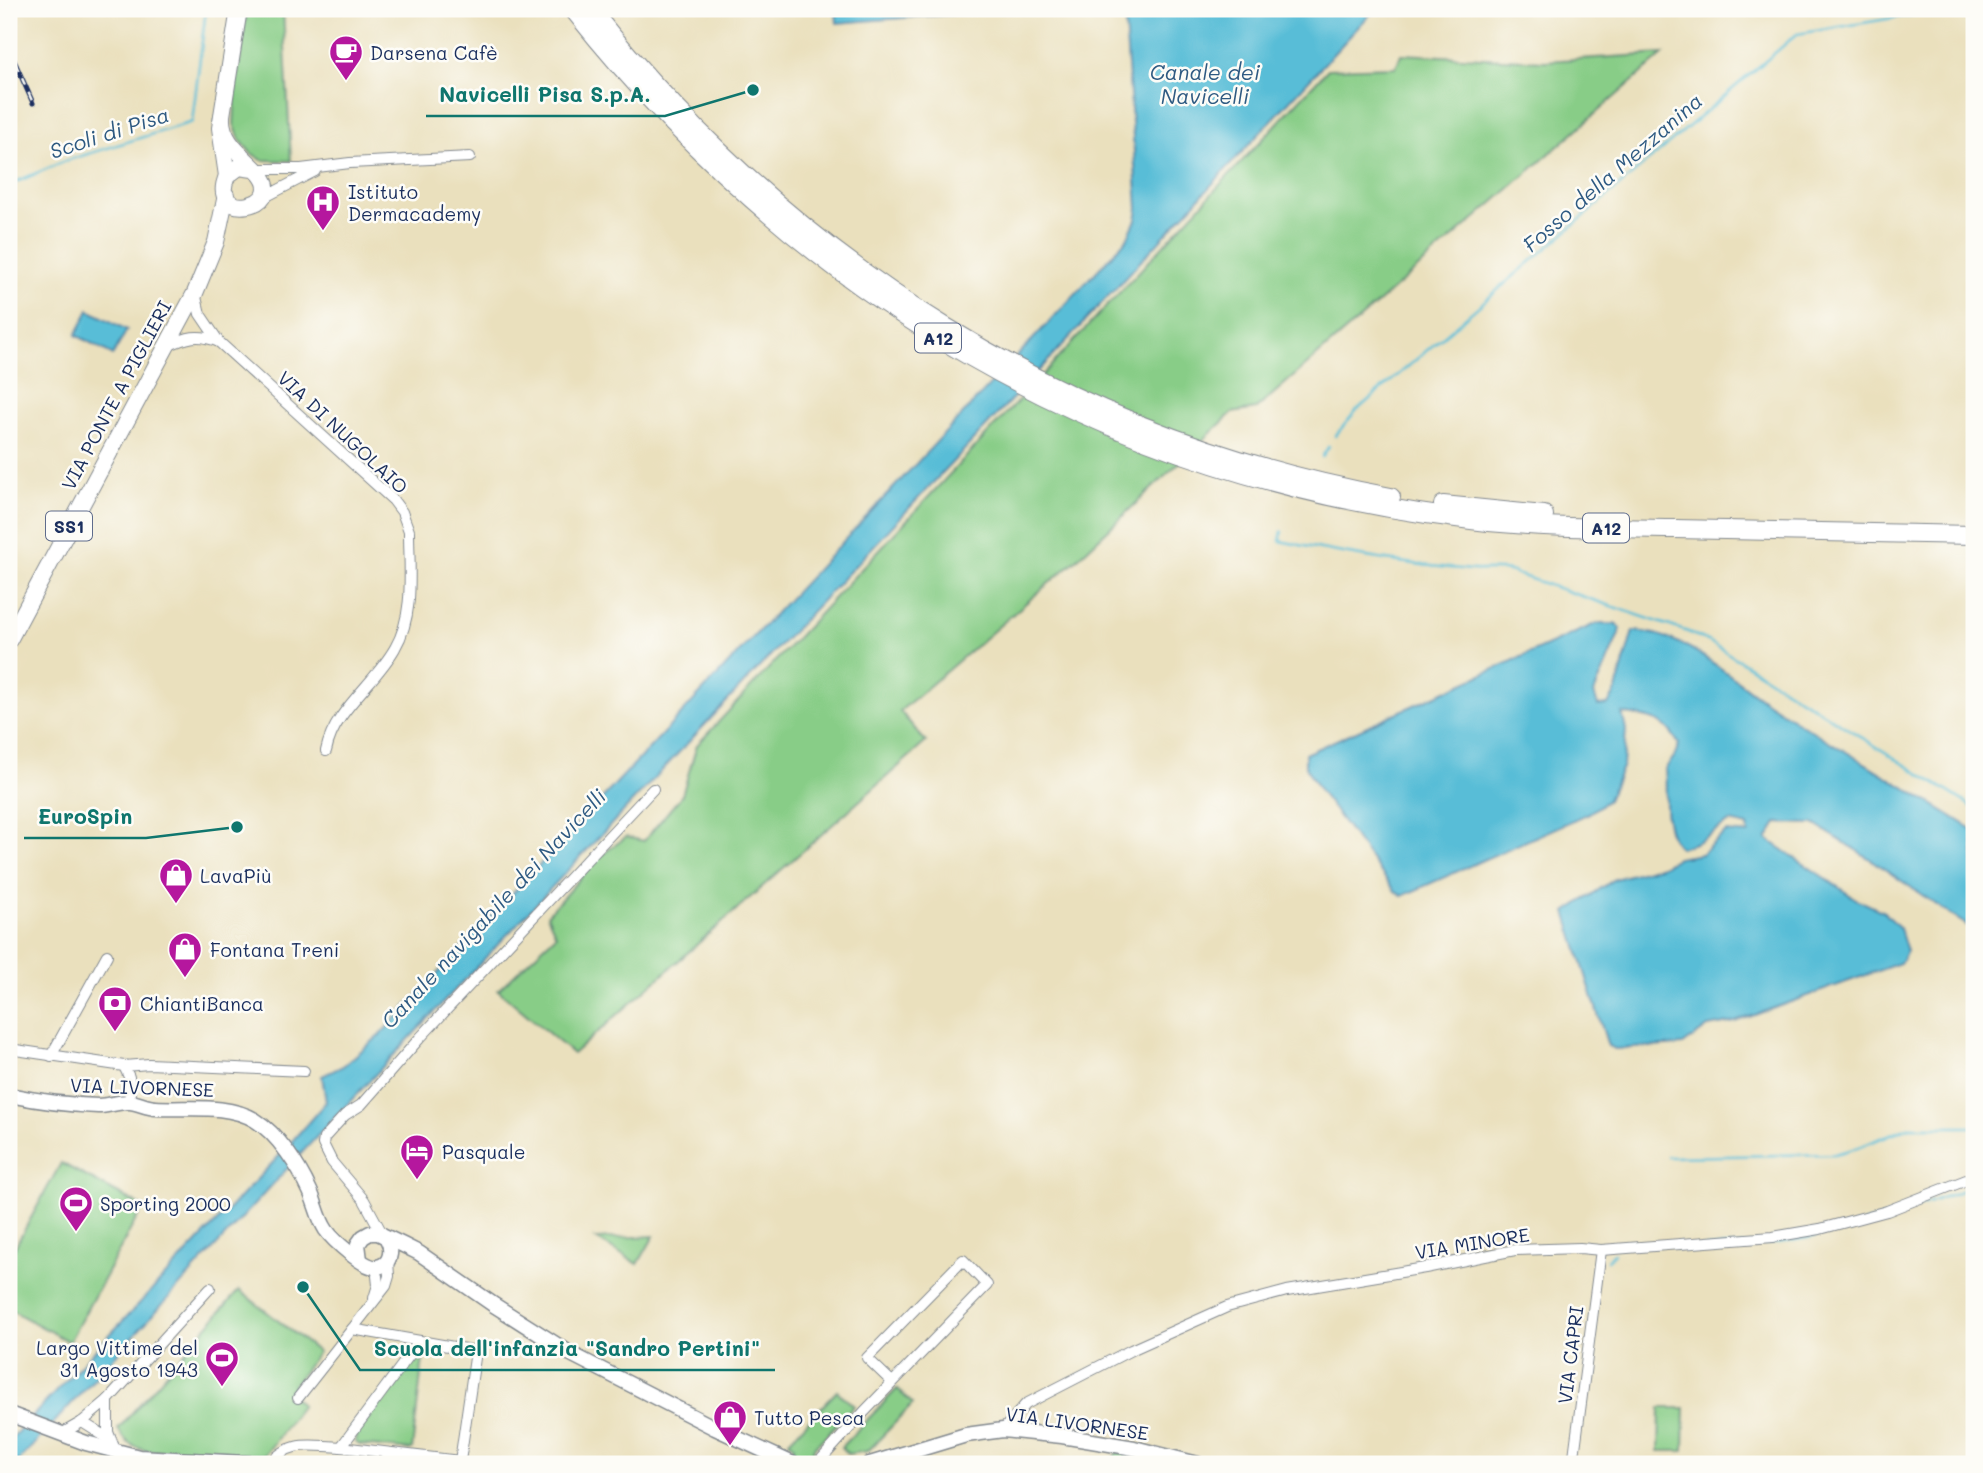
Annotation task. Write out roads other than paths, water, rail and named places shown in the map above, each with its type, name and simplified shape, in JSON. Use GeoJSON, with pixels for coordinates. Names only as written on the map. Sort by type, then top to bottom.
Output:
{"type":"FeatureCollection","features":[{"type":"Feature","properties":{"kind":"highway","name":"A12"},"geometry":{"type":"LineString","coordinates":[[573,9],[642,92],[704,156],[771,217],[852,281],[949,345],[1045,396],[1132,434],[1244,468],[1426,503],[1518,513],[1974,523]]}},
{"type":"Feature","properties":{"kind":"highway","name":"A12"},"geometry":{"type":"LineString","coordinates":[[590,9],[699,133],[807,231],[886,289],[954,332],[1056,388],[1292,488],[1360,503],[1515,525],[1974,535]]}},
{"type":"Feature","properties":{"kind":"main road","name":"SS1"},"geometry":{"type":"LineString","coordinates":[[226,195],[224,186],[227,176],[220,134],[239,9]]}},
{"type":"Feature","properties":{"kind":"main road"},"geometry":{"type":"LineString","coordinates":[[222,116],[222,127],[228,140],[261,175],[264,184],[263,194],[253,204],[236,205],[226,195]]}},
{"type":"Feature","properties":{"kind":"main road"},"geometry":{"type":"LineString","coordinates":[[227,176],[239,167],[253,169]]}},
{"type":"Feature","properties":{"kind":"main road","name":"VIA PONTE A PIGLIERI"},"geometry":{"type":"LineString","coordinates":[[9,640],[195,293],[216,242],[226,195]]}},
{"type":"Feature","properties":{"kind":"main road","name":"VIA PONTE A PIGLIERI"},"geometry":{"type":"LineString","coordinates":[[216,242],[229,225],[253,204]]}},
{"type":"Feature","properties":{"kind":"street"},"geometry":{"type":"LineString","coordinates":[[253,169],[470,157]]}},
{"type":"Feature","properties":{"kind":"street"},"geometry":{"type":"LineString","coordinates":[[253,204],[304,174],[325,167]]}},
{"type":"Feature","properties":{"kind":"street","name":"VIA DI NUGOLAIO"},"geometry":{"type":"LineString","coordinates":[[195,293],[201,314],[219,342],[393,500],[409,531],[408,600],[400,638],[338,722],[326,751]]}},
{"type":"Feature","properties":{"kind":"street"},"geometry":{"type":"LineString","coordinates":[[164,347],[201,335],[219,342]]}},
{"type":"Feature","properties":{"kind":"street"},"geometry":{"type":"LineString","coordinates":[[298,1398],[382,1292],[388,1280],[391,1251],[370,1216],[364,1200],[328,1156],[323,1144],[324,1138],[347,1113],[361,1105],[419,1039],[653,789]]}},
{"type":"Feature","properties":{"kind":"street"},"geometry":{"type":"LineString","coordinates":[[51,1056],[107,955]]}},
{"type":"Feature","properties":{"kind":"street"},"geometry":{"type":"LineString","coordinates":[[9,1049],[124,1066],[149,1064],[304,1071]]}},
{"type":"Feature","properties":{"kind":"street"},"geometry":{"type":"LineString","coordinates":[[124,1066],[130,1077],[130,1102]]}},
{"type":"Feature","properties":{"kind":"street","name":"VIA LIVORNESE"},"geometry":{"type":"LineString","coordinates":[[9,1096],[78,1105],[102,1106],[130,1102],[154,1108],[221,1109],[252,1118],[272,1135],[303,1178],[322,1223],[333,1238],[368,1267]]}},
{"type":"Feature","properties":{"kind":"street","name":"VIA MINORE"},"geometry":{"type":"LineString","coordinates":[[1003,1430],[1026,1404],[1131,1350],[1227,1307],[1287,1291],[1515,1250],[1601,1250],[1773,1237],[1820,1229],[1887,1211],[1974,1177]]}},
{"type":"Feature","properties":{"kind":"street"},"geometry":{"type":"LineString","coordinates":[[370,1216],[358,1250],[377,1289],[372,1302]]}},
{"type":"Feature","properties":{"kind":"street"},"geometry":{"type":"LineString","coordinates":[[333,1238],[350,1239],[374,1233],[417,1252],[571,1354],[715,1428],[793,1464]]}},
{"type":"Feature","properties":{"kind":"street","name":"VIA CAPRI"},"geometry":{"type":"LineString","coordinates":[[1573,1464],[1601,1250]]}},
{"type":"Feature","properties":{"kind":"street"},"geometry":{"type":"LineString","coordinates":[[368,1267],[379,1267],[404,1253],[417,1252]]}},
{"type":"Feature","properties":{"kind":"street"},"geometry":{"type":"LineString","coordinates":[[817,1464],[825,1452],[987,1285],[962,1261],[867,1359],[892,1382]]}},
{"type":"Feature","properties":{"kind":"street"},"geometry":{"type":"LineString","coordinates":[[368,1267],[388,1280]]}},
{"type":"Feature","properties":{"kind":"street"},"geometry":{"type":"LineString","coordinates":[[58,1433],[82,1422],[108,1400],[210,1288]]}},
{"type":"Feature","properties":{"kind":"street"},"geometry":{"type":"LineString","coordinates":[[269,1464],[287,1448],[306,1446],[341,1447],[460,1461],[476,1351],[352,1329]]}},
{"type":"Feature","properties":{"kind":"street"},"geometry":{"type":"LineString","coordinates":[[341,1447],[420,1341]]}},
{"type":"Feature","properties":{"kind":"street"},"geometry":{"type":"LineString","coordinates":[[108,1400],[107,1420],[113,1445]]}},
{"type":"Feature","properties":{"kind":"street"},"geometry":{"type":"LineString","coordinates":[[10,1415],[58,1433],[113,1445],[155,1459],[262,1464]]}},
{"type":"Feature","properties":{"kind":"street"},"geometry":{"type":"LineString","coordinates":[[82,1422],[113,1445]]}},
{"type":"Feature","properties":{"kind":"street","name":"VIA LIVORNESE"},"geometry":{"type":"LineString","coordinates":[[870,1464],[966,1435],[1003,1430],[1134,1448],[1198,1464]]}},
{"type":"Feature","properties":{"kind":"water"},"geometry":{"type":"Polygon","coordinates":[[[836,9],[1022,9],[837,23],[836,9]]]}},
{"type":"Feature","properties":{"kind":"water","name":"Canale dei Navicelli"},"geometry":{"type":"Polygon","coordinates":[[[1124,9],[1375,9],[1046,363],[308,1146],[16,1464],[9,1464],[9,1441],[280,1155],[326,1102],[322,1076],[343,1066],[379,1036],[1127,239],[1136,220],[1138,208],[1124,9]]]}},
{"type":"Feature","properties":{"kind":"water"},"geometry":{"type":"Polygon","coordinates":[[[89,310],[127,330],[113,355],[76,335],[89,310]]]}},
{"type":"Feature","properties":{"kind":"water"},"geometry":{"type":"Polygon","coordinates":[[[1595,624],[1616,624],[1621,629],[1594,693],[1598,706],[1608,705],[1616,690],[1633,631],[1671,639],[1705,657],[1768,703],[1974,830],[1974,927],[1951,915],[1814,824],[1777,823],[1767,839],[1856,899],[1884,912],[1900,928],[1907,951],[1900,963],[1735,1022],[1708,1027],[1683,1045],[1615,1049],[1608,1046],[1566,912],[1615,879],[1662,866],[1677,858],[1701,854],[1726,832],[1749,834],[1748,826],[1730,822],[1697,842],[1680,848],[1667,822],[1665,769],[1679,744],[1662,723],[1622,713],[1626,730],[1623,765],[1608,800],[1589,813],[1402,896],[1395,891],[1319,790],[1305,766],[1305,754],[1595,624]]]}},
{"type":"Feature","properties":{"kind":"waterway","name":"Scoli di Pisa"},"geometry":{"type":"LineString","coordinates":[[9,185],[65,161],[192,122],[206,9]]}},
{"type":"Feature","properties":{"kind":"waterway","name":"Fosso della Mezzanina"},"geometry":{"type":"LineString","coordinates":[[1335,436],[1356,411],[1797,34],[1947,9]]}},
{"type":"Feature","properties":{"kind":"waterway"},"geometry":{"type":"LineString","coordinates":[[1322,457],[1329,446]]}},
{"type":"Feature","properties":{"kind":"waterway"},"geometry":{"type":"LineString","coordinates":[[1282,532],[1280,541],[1351,555],[1448,568],[1509,571],[1688,632],[1710,642],[1974,808]]}},
{"type":"Feature","properties":{"kind":"waterway"},"geometry":{"type":"LineString","coordinates":[[1668,1157],[1835,1154],[1908,1127],[1974,1127]]}},
{"type":"Feature","properties":{"kind":"waterway"},"geometry":{"type":"LineString","coordinates":[[1677,1249],[1761,1244],[1813,1237],[1883,1218],[1974,1186]]}},
{"type":"Feature","properties":{"kind":"waterway"},"geometry":{"type":"LineString","coordinates":[[1607,1260],[1614,1253]]}},
{"type":"Feature","properties":{"kind":"railway"},"geometry":{"type":"LineString","coordinates":[[9,49],[33,103]]}},
{"type":"Feature","properties":{"kind":"place","name":"Darsena Cafè"},"geometry":{"type":"Point","coordinates":[346,82]}},
{"type":"Feature","properties":{"kind":"place","name":"Navicelli Pisa S.p.A."},"geometry":{"type":"Point","coordinates":[753,90]}},
{"type":"Feature","properties":{"kind":"place","name":"Istituto Dermacademy"},"geometry":{"type":"Point","coordinates":[323,232]}},
{"type":"Feature","properties":{"kind":"place","name":"EuroSpin"},"geometry":{"type":"Point","coordinates":[237,827]}},
{"type":"Feature","properties":{"kind":"place","name":"LavaPiù"},"geometry":{"type":"Point","coordinates":[176,905]}},
{"type":"Feature","properties":{"kind":"place","name":"Fontana Treni"},"geometry":{"type":"Point","coordinates":[185,979]}},
{"type":"Feature","properties":{"kind":"place","name":"ChiantiBanca"},"geometry":{"type":"Point","coordinates":[115,1033]}},
{"type":"Feature","properties":{"kind":"place","name":"Pasquale"},"geometry":{"type":"Point","coordinates":[417,1181]}},
{"type":"Feature","properties":{"kind":"place","name":"Sporting 2000"},"geometry":{"type":"Point","coordinates":[76,1233]}},
{"type":"Feature","properties":{"kind":"place","name":"Scuola dell'infanzia \"Sandro Pertini\""},"geometry":{"type":"Point","coordinates":[303,1287]}},
{"type":"Feature","properties":{"kind":"place","name":"Largo Vittime del 31 Agosto 1943"},"geometry":{"type":"Point","coordinates":[222,1388]}},
{"type":"Feature","properties":{"kind":"place","name":"Tutto Pesca"},"geometry":{"type":"Point","coordinates":[730,1447]}},
{"type":"Feature","properties":{"kind":"water label","name":"Canale navigabile dei Navicelli"},"geometry":{"type":"Point","coordinates":[493,908]}}]}
